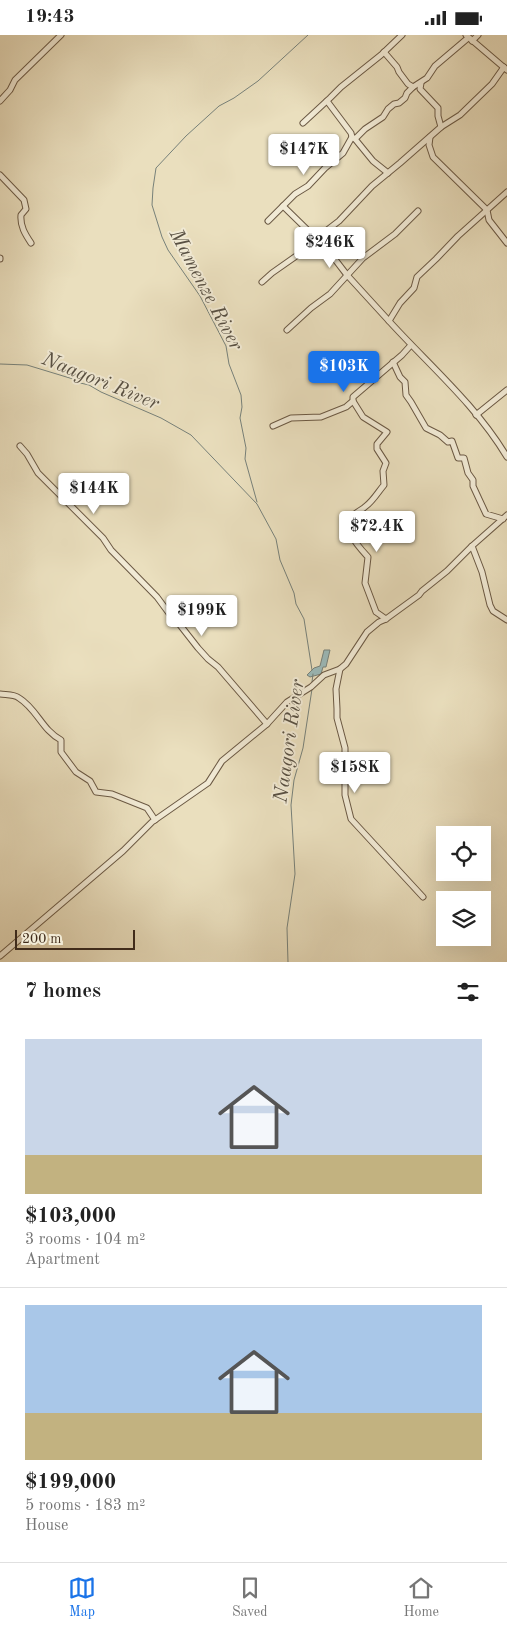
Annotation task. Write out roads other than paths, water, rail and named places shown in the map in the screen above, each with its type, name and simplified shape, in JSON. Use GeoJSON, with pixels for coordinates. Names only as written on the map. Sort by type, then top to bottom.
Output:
{"type":"FeatureCollection","features":[{"type":"Feature","properties":{"kind":"street"},"geometry":{"type":"LineString","coordinates":[[0,101],[10,91],[15,80],[62,35]]}},
{"type":"Feature","properties":{"kind":"street"},"geometry":{"type":"LineString","coordinates":[[303,123],[341,87],[402,35]]}},
{"type":"Feature","properties":{"kind":"street"},"geometry":{"type":"LineString","coordinates":[[268,221],[295,194],[308,186],[343,153],[353,139],[383,117],[388,109],[394,104],[399,103],[413,87],[427,78],[435,66],[468,38],[478,35]]}},
{"type":"Feature","properties":{"kind":"street"},"geometry":{"type":"LineString","coordinates":[[262,282],[319,240],[322,234],[388,173],[441,127],[460,115],[506,68],[468,38]]}},
{"type":"Feature","properties":{"kind":"street"},"geometry":{"type":"LineString","coordinates":[[384,52],[408,84],[413,87]]}},
{"type":"Feature","properties":{"kind":"street"},"geometry":{"type":"LineString","coordinates":[[421,83],[420,89],[438,108],[441,127]]}},
{"type":"Feature","properties":{"kind":"street"},"geometry":{"type":"LineString","coordinates":[[327,101],[353,139],[373,161],[388,173]]}},
{"type":"Feature","properties":{"kind":"street"},"geometry":{"type":"LineString","coordinates":[[430,137],[429,145],[433,157],[487,210],[489,220],[507,243]]}},
{"type":"Feature","properties":{"kind":"street"},"geometry":{"type":"LineString","coordinates":[[0,175],[24,200],[26,209],[21,215],[20,221],[23,232],[31,243]]}},
{"type":"Feature","properties":{"kind":"street"},"geometry":{"type":"LineString","coordinates":[[389,321],[400,303],[414,288],[417,277],[507,192]]}},
{"type":"Feature","properties":{"kind":"street"},"geometry":{"type":"LineString","coordinates":[[283,205],[288,212],[300,220],[328,249],[347,275],[447,382],[496,439],[507,457]]}},
{"type":"Feature","properties":{"kind":"street"},"geometry":{"type":"LineString","coordinates":[[287,330],[330,294],[363,258],[395,235],[418,211]]}},
{"type":"Feature","properties":{"kind":"street"},"geometry":{"type":"LineString","coordinates":[[273,426],[291,418],[321,417],[346,407],[353,401],[353,397],[411,345]]}},
{"type":"Feature","properties":{"kind":"street"},"geometry":{"type":"LineString","coordinates":[[393,362],[404,382],[406,395],[426,428],[440,435],[448,442],[452,441],[458,458],[464,459],[468,473],[474,480],[473,486],[486,514],[505,517]]}},
{"type":"Feature","properties":{"kind":"street"},"geometry":{"type":"LineString","coordinates":[[476,415],[507,390]]}},
{"type":"Feature","properties":{"kind":"street"},"geometry":{"type":"LineString","coordinates":[[353,401],[363,417],[387,432],[377,444],[377,449],[386,463],[383,471],[384,485],[367,506],[359,510],[352,517],[350,530],[355,542],[368,557],[366,583],[376,612],[386,619]]}},
{"type":"Feature","properties":{"kind":"street"},"geometry":{"type":"LineString","coordinates":[[20,446],[38,473],[157,597],[171,617],[180,625],[198,648],[218,667],[267,723]]}},
{"type":"Feature","properties":{"kind":"street"},"geometry":{"type":"LineString","coordinates":[[1,954],[124,851],[155,820],[208,783],[222,761],[267,723],[287,702],[311,687],[324,675],[340,669],[346,664],[367,632],[419,595],[505,517]]}},
{"type":"Feature","properties":{"kind":"street"},"geometry":{"type":"LineString","coordinates":[[472,546],[482,572],[490,605],[493,611],[507,620]]}},
{"type":"Feature","properties":{"kind":"street"},"geometry":{"type":"LineString","coordinates":[[340,669],[336,689],[336,709],[345,748],[345,795],[351,819],[423,897]]}},
{"type":"Feature","properties":{"kind":"street"},"geometry":{"type":"LineString","coordinates":[[0,694],[18,697],[31,707],[49,732],[61,740],[61,752],[76,772],[90,781],[96,791],[147,808],[155,820]]}},
{"type":"Feature","properties":{"kind":"water"},"geometry":{"type":"Polygon","coordinates":[[[324,650],[330,650],[326,667],[323,667],[321,674],[310,677],[307,675],[314,668],[320,666],[324,650]]]}},
{"type":"Feature","properties":{"kind":"waterway","name":"Mamenze River"},"geometry":{"type":"LineString","coordinates":[[257,502],[245,459],[246,448],[240,418],[242,407],[241,395],[229,364],[226,346],[200,296],[168,250],[152,205],[153,188],[156,168],[186,136],[219,106],[258,81],[308,35]]}},
{"type":"Feature","properties":{"kind":"waterway","name":"Naagori River"},"geometry":{"type":"LineString","coordinates":[[0,364],[27,365],[73,379],[76,382],[89,385],[161,418],[191,435],[257,504],[276,539],[280,560],[294,593],[296,604],[304,619],[312,670]]}},
{"type":"Feature","properties":{"kind":"waterway","name":"Naagori River"},"geometry":{"type":"LineString","coordinates":[[312,682],[313,674]]}},
{"type":"Feature","properties":{"kind":"waterway","name":"Naagori River"},"geometry":{"type":"LineString","coordinates":[[288,962],[287,928],[295,874],[291,805],[294,780],[303,748],[312,689]]}}]}
